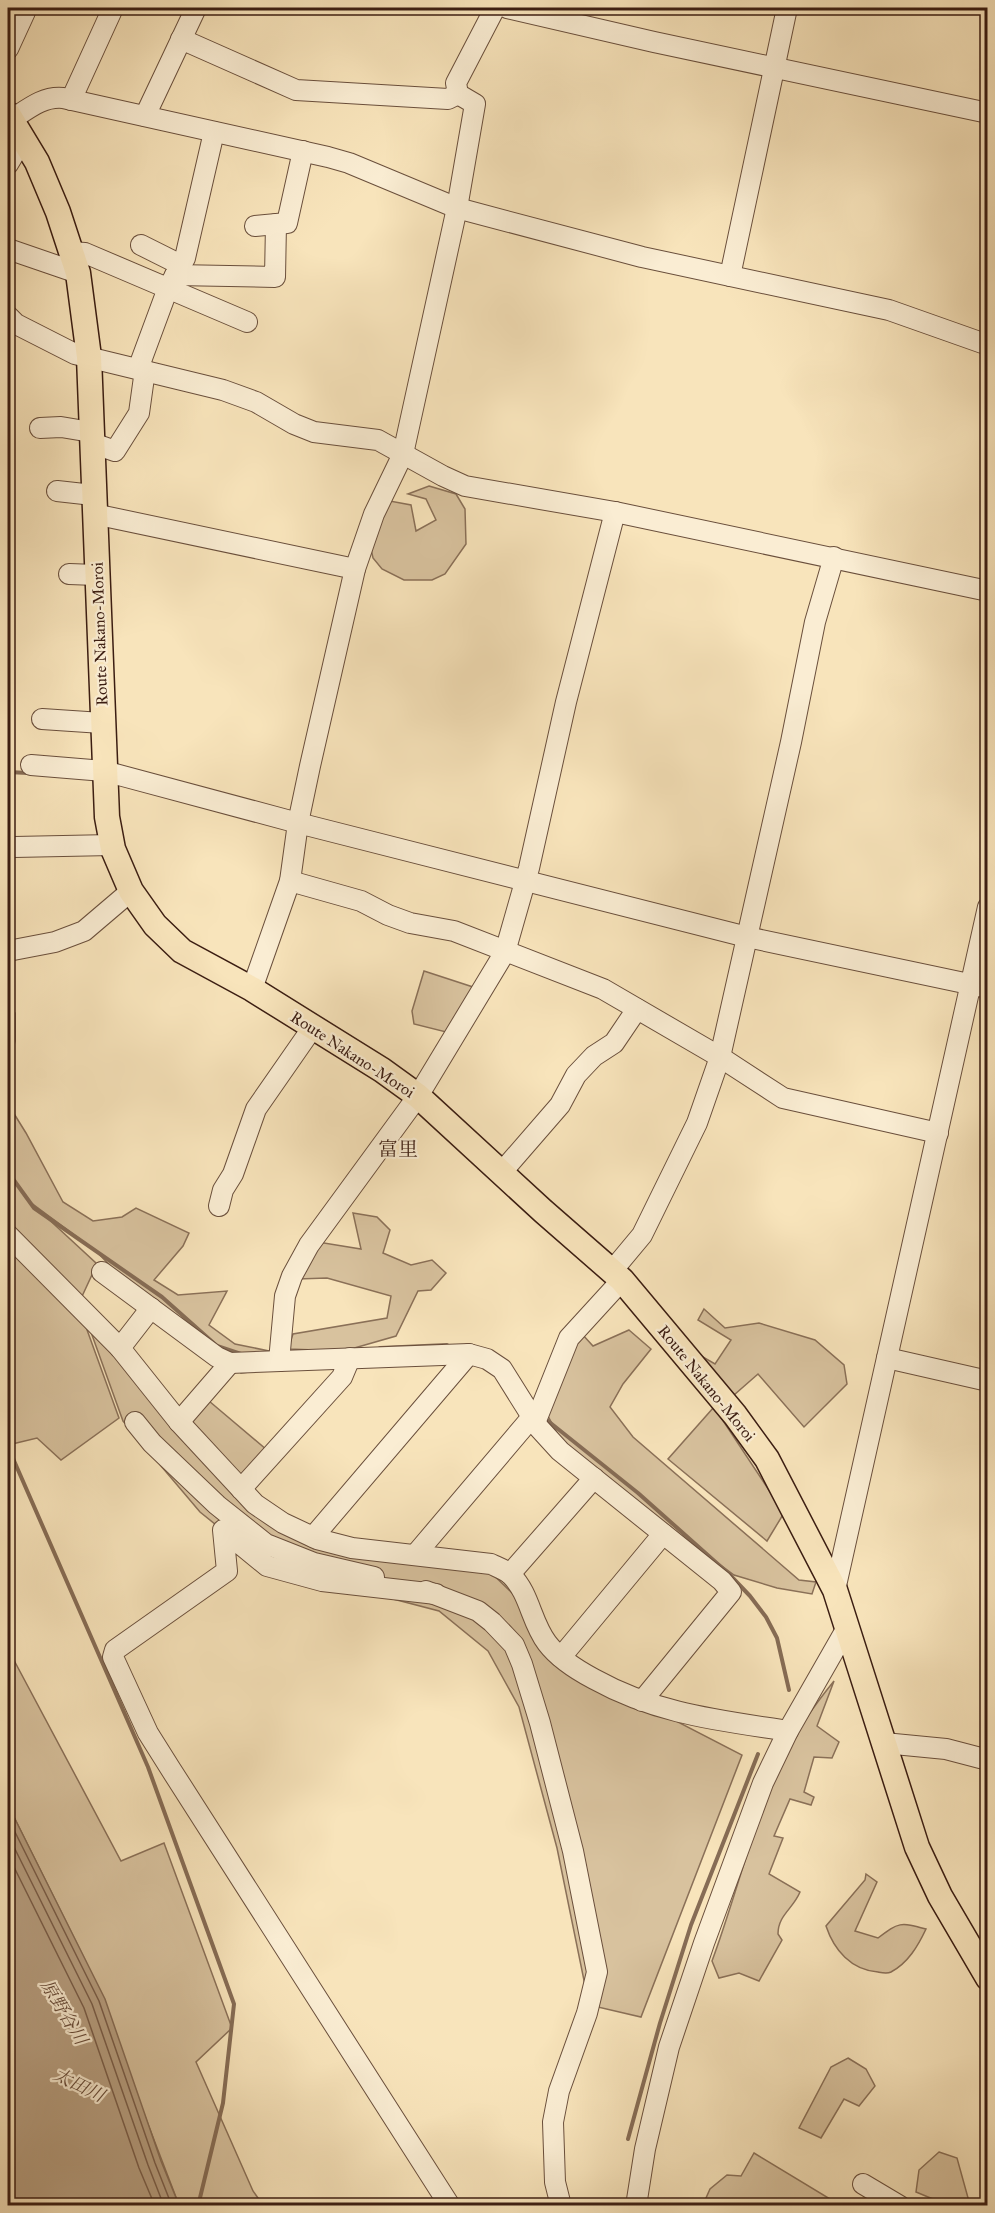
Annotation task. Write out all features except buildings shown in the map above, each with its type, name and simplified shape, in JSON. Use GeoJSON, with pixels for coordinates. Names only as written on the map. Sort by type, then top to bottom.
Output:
{"type":"FeatureCollection","features":[{"type":"Feature","properties":{"kind":"main road","name":"Route Nakano-Moroi"},"geometry":{"type":"LineString","coordinates":[[14,124],[37,162],[58,212],[74,263],[89,357],[107,817],[112,845],[131,891],[154,926],[182,951],[252,989],[382,1070],[418,1096],[617,1276],[735,1415],[767,1459],[835,1590],[917,1847],[940,1896],[987,1978]]}},
{"type":"Feature","properties":{"kind":"street"},"geometry":{"type":"LineString","coordinates":[[71,100],[113,8]]}},
{"type":"Feature","properties":{"kind":"street"},"geometry":{"type":"LineString","coordinates":[[145,116],[196,8]]}},
{"type":"Feature","properties":{"kind":"street"},"geometry":{"type":"LineString","coordinates":[[252,989],[290,881],[298,823],[355,569],[374,514],[403,454],[458,208],[475,104],[458,94],[456,84],[495,8]]}},
{"type":"Feature","properties":{"kind":"street"},"geometry":{"type":"LineString","coordinates":[[507,8],[654,42],[987,113]]}},
{"type":"Feature","properties":{"kind":"street"},"geometry":{"type":"LineString","coordinates":[[730,276],[787,8]]}},
{"type":"Feature","properties":{"kind":"street"},"geometry":{"type":"LineString","coordinates":[[8,49],[25,12]]}},
{"type":"Feature","properties":{"kind":"street"},"geometry":{"type":"LineString","coordinates":[[181,39],[296,90],[448,99],[458,94]]}},
{"type":"Feature","properties":{"kind":"street"},"geometry":{"type":"LineString","coordinates":[[8,164],[14,124],[44,99],[53,97],[71,100],[349,163],[458,208],[642,257],[889,310],[987,345]]}},
{"type":"Feature","properties":{"kind":"street"},"geometry":{"type":"LineString","coordinates":[[40,428],[62,427],[92,438],[115,451],[139,413],[141,370],[174,276],[190,241],[214,132]]}},
{"type":"Feature","properties":{"kind":"street"},"geometry":{"type":"LineString","coordinates":[[255,226],[287,223],[303,151]]}},
{"type":"Feature","properties":{"kind":"street"},"geometry":{"type":"LineString","coordinates":[[10,256],[74,263],[85,254],[174,276],[275,277],[276,224]]}},
{"type":"Feature","properties":{"kind":"street"},"geometry":{"type":"LineString","coordinates":[[141,245],[174,276],[247,322]]}},
{"type":"Feature","properties":{"kind":"street"},"geometry":{"type":"LineString","coordinates":[[8,316],[16,324],[75,354],[223,390],[256,402],[294,424],[314,432],[378,440],[465,486],[615,512],[987,591]]}},
{"type":"Feature","properties":{"kind":"street"},"geometry":{"type":"LineString","coordinates":[[57,490],[94,505],[355,569]]}},
{"type":"Feature","properties":{"kind":"street"},"geometry":{"type":"LineString","coordinates":[[279,1357],[285,1296],[309,1245],[418,1096],[505,952],[526,880],[566,702],[615,512]]}},
{"type":"Feature","properties":{"kind":"street"},"geometry":{"type":"LineString","coordinates":[[415,1555],[533,1420],[569,1338],[617,1276],[642,1235],[697,1123],[720,1057],[791,742],[815,622],[834,557]]}},
{"type":"Feature","properties":{"kind":"street"},"geometry":{"type":"LineString","coordinates":[[69,574],[96,575]]}},
{"type":"Feature","properties":{"kind":"street"},"geometry":{"type":"LineString","coordinates":[[42,719],[102,723]]}},
{"type":"Feature","properties":{"kind":"street"},"geometry":{"type":"LineString","coordinates":[[31,765],[104,771],[298,823],[747,937],[979,986]]}},
{"type":"Feature","properties":{"kind":"street"},"geometry":{"type":"LineString","coordinates":[[15,847],[112,845]]}},
{"type":"Feature","properties":{"kind":"street"},"geometry":{"type":"LineString","coordinates":[[290,881],[361,901],[387,915],[454,931],[603,989],[720,1057],[783,1098],[938,1133]]}},
{"type":"Feature","properties":{"kind":"street"},"geometry":{"type":"LineString","coordinates":[[8,951],[55,942],[84,931],[131,891]]}},
{"type":"Feature","properties":{"kind":"street"},"geometry":{"type":"LineString","coordinates":[[835,1590],[938,1133],[979,986],[987,907]]}},
{"type":"Feature","properties":{"kind":"street"},"geometry":{"type":"LineString","coordinates":[[501,1173],[561,1105],[576,1076],[594,1056],[614,1042],[637,1009]]}},
{"type":"Feature","properties":{"kind":"street"},"geometry":{"type":"LineString","coordinates":[[219,1206],[223,1190],[233,1174],[256,1109],[313,1027]]}},
{"type":"Feature","properties":{"kind":"street"},"geometry":{"type":"LineString","coordinates":[[8,1235],[120,1348],[179,1422],[255,1504],[271,1515],[313,1537],[352,1548],[491,1564],[510,1574],[525,1594],[536,1624],[547,1643],[579,1671],[608,1687],[642,1701],[689,1716],[788,1731]]}},
{"type":"Feature","properties":{"kind":"street"},"geometry":{"type":"LineString","coordinates":[[102,1272],[217,1356],[230,1363],[279,1357],[350,1358],[469,1354],[487,1359],[502,1369],[533,1420],[560,1451],[722,1581],[731,1592],[642,1701]]}},
{"type":"Feature","properties":{"kind":"street"},"geometry":{"type":"LineString","coordinates":[[120,1348],[151,1308]]}},
{"type":"Feature","properties":{"kind":"street"},"geometry":{"type":"LineString","coordinates":[[313,1537],[469,1354]]}},
{"type":"Feature","properties":{"kind":"street"},"geometry":{"type":"LineString","coordinates":[[241,1489],[342,1377],[350,1358]]}},
{"type":"Feature","properties":{"kind":"street"},"geometry":{"type":"LineString","coordinates":[[887,1358],[987,1381]]}},
{"type":"Feature","properties":{"kind":"street"},"geometry":{"type":"LineString","coordinates":[[179,1422],[230,1363]]}},
{"type":"Feature","properties":{"kind":"street"},"geometry":{"type":"LineString","coordinates":[[135,1422],[152,1443],[217,1505],[266,1544],[314,1563],[404,1584],[478,1611],[514,1645],[522,1664],[573,1851],[597,1972],[587,2013],[559,2091],[553,2122],[555,2182],[561,2205]]}},
{"type":"Feature","properties":{"kind":"street"},"geometry":{"type":"LineString","coordinates":[[510,1574],[594,1478]]}},
{"type":"Feature","properties":{"kind":"street"},"geometry":{"type":"LineString","coordinates":[[436,1594],[322,1581],[267,1566],[223,1530],[227,1571],[115,1650],[113,1657],[148,1733],[450,2205]]}},
{"type":"Feature","properties":{"kind":"street"},"geometry":{"type":"LineString","coordinates":[[561,1657],[663,1534]]}},
{"type":"Feature","properties":{"kind":"street"},"geometry":{"type":"LineString","coordinates":[[636,2205],[645,2149],[669,2048],[704,1943],[763,1783],[788,1731],[848,1626]]}},
{"type":"Feature","properties":{"kind":"street"},"geometry":{"type":"LineString","coordinates":[[884,1743],[946,1749],[987,1760]]}},
{"type":"Feature","properties":{"kind":"street"},"geometry":{"type":"LineString","coordinates":[[863,2184],[900,2205]]}},
{"type":"Feature","properties":{"kind":"shaded area"},"geometry":{"type":"Polygon","coordinates":[[[429,486],[456,494],[465,509],[466,544],[445,574],[432,580],[404,580],[382,569],[373,558],[370,545],[390,501],[411,505],[416,531],[436,520],[426,499],[408,494],[429,486]]]}},
{"type":"Feature","properties":{"kind":"shaded area"},"geometry":{"type":"Polygon","coordinates":[[[424,971],[476,988],[446,1032],[414,1024],[412,1011],[424,971]]]}},
{"type":"Feature","properties":{"kind":"shaded area"},"geometry":{"type":"Polygon","coordinates":[[[8,1010],[15,1013],[15,1041],[8,1073],[8,1010]]]}},
{"type":"Feature","properties":{"kind":"shaded area"},"geometry":{"type":"Polygon","coordinates":[[[8,1104],[63,1202],[93,1221],[122,1217],[136,1208],[189,1233],[183,1246],[154,1280],[178,1295],[227,1291],[209,1325],[235,1344],[279,1353],[276,1369],[241,1373],[151,1308],[96,1251],[30,1202],[97,1264],[78,1305],[119,1418],[61,1460],[37,1438],[8,1445],[8,1104]]]}},
{"type":"Feature","properties":{"kind":"shaded area"},"geometry":{"type":"Polygon","coordinates":[[[353,1213],[377,1217],[390,1230],[383,1253],[411,1265],[432,1260],[446,1273],[431,1290],[418,1291],[396,1336],[344,1351],[288,1349],[293,1334],[387,1318],[391,1296],[327,1278],[298,1279],[318,1242],[361,1249],[353,1213]]]}},
{"type":"Feature","properties":{"kind":"shaded area"},"geometry":{"type":"Polygon","coordinates":[[[704,1309],[725,1328],[759,1323],[815,1340],[844,1365],[847,1384],[804,1427],[758,1374],[734,1395],[693,1357],[691,1350],[715,1364],[731,1340],[698,1320],[704,1309]]]}},
{"type":"Feature","properties":{"kind":"shaded area"},"geometry":{"type":"Polygon","coordinates":[[[83,1310],[279,1521],[352,1548],[481,1563],[531,1611],[579,1671],[742,1755],[641,2017],[589,2005],[557,1848],[519,1707],[488,1651],[439,1611],[267,1566],[200,1512],[123,1421],[83,1310]]]}},
{"type":"Feature","properties":{"kind":"shaded area"},"geometry":{"type":"Polygon","coordinates":[[[629,1330],[651,1349],[623,1384],[610,1407],[633,1437],[799,1580],[816,1582],[812,1594],[777,1588],[734,1575],[567,1451],[542,1405],[582,1334],[593,1346],[629,1330]]]}},
{"type":"Feature","properties":{"kind":"shaded area"},"geometry":{"type":"Polygon","coordinates":[[[209,1401],[267,1450],[240,1477],[188,1423],[209,1401]]]}},
{"type":"Feature","properties":{"kind":"shaded area"},"geometry":{"type":"Polygon","coordinates":[[[714,1407],[784,1513],[767,1541],[668,1459],[714,1407]]]}},
{"type":"Feature","properties":{"kind":"shaded area"},"geometry":{"type":"Polygon","coordinates":[[[8,1649],[121,1861],[164,1843],[232,2028],[196,2062],[253,2191],[263,2205],[179,2205],[85,1960],[8,1805],[8,1649]]]}},
{"type":"Feature","properties":{"kind":"shaded area"},"geometry":{"type":"Polygon","coordinates":[[[834,1681],[817,1726],[839,1742],[832,1758],[814,1757],[804,1792],[814,1797],[811,1805],[790,1799],[774,1836],[783,1838],[769,1874],[800,1892],[780,1922],[778,1934],[782,1940],[759,1981],[739,1973],[719,1978],[712,1961],[765,1801],[793,1740],[834,1681]]]}},
{"type":"Feature","properties":{"kind":"shaded area"},"geometry":{"type":"Polygon","coordinates":[[[866,1874],[877,1882],[855,1931],[878,1938],[900,1925],[926,1929],[907,1959],[888,1973],[868,1970],[852,1963],[839,1951],[826,1926],[865,1880],[866,1874]]]}},
{"type":"Feature","properties":{"kind":"shaded area"},"geometry":{"type":"Polygon","coordinates":[[[848,2058],[866,2069],[875,2086],[859,2106],[844,2099],[821,2138],[799,2128],[831,2067],[848,2058]]]}},
{"type":"Feature","properties":{"kind":"shaded area"},"geometry":{"type":"Polygon","coordinates":[[[939,2152],[957,2158],[970,2205],[943,2205],[916,2192],[919,2170],[939,2152]]]}},
{"type":"Feature","properties":{"kind":"shaded area"},"geometry":{"type":"Polygon","coordinates":[[[754,2153],[840,2205],[716,2205],[706,2198],[710,2189],[727,2175],[741,2176],[754,2153]]]}},
{"type":"Feature","properties":{"kind":"water"},"geometry":{"type":"Polygon","coordinates":[[[8,1805],[105,1999],[161,2161],[179,2205],[8,2205],[8,1805]]]}},
{"type":"Feature","properties":{"kind":"waterway"},"geometry":{"type":"LineString","coordinates":[[8,772],[28,773]]}},
{"type":"Feature","properties":{"kind":"waterway"},"geometry":{"type":"LineString","coordinates":[[8,1172],[34,1208],[162,1297],[217,1346],[241,1354]]}},
{"type":"Feature","properties":{"kind":"waterway"},"geometry":{"type":"LineString","coordinates":[[380,1348],[447,1345]]}},
{"type":"Feature","properties":{"kind":"waterway"},"geometry":{"type":"LineString","coordinates":[[543,1417],[638,1493],[729,1574],[750,1596],[766,1617],[777,1638],[789,1690]]}},
{"type":"Feature","properties":{"kind":"waterway"},"geometry":{"type":"LineString","coordinates":[[8,1447],[148,1767],[234,2004],[223,2103],[198,2206]]}},
{"type":"Feature","properties":{"kind":"waterway"},"geometry":{"type":"LineString","coordinates":[[628,2139],[660,2023],[691,1925],[758,1754]]}},
{"type":"Feature","properties":{"kind":"district","name":"富里"},"geometry":{"type":"Point","coordinates":[398,1149]}},
{"type":"Feature","properties":{"kind":"water label","name":"原野谷川"},"geometry":{"type":"Point","coordinates":[64,2012]}},
{"type":"Feature","properties":{"kind":"water label","name":"太田川"},"geometry":{"type":"Point","coordinates":[79,2085]}}]}
